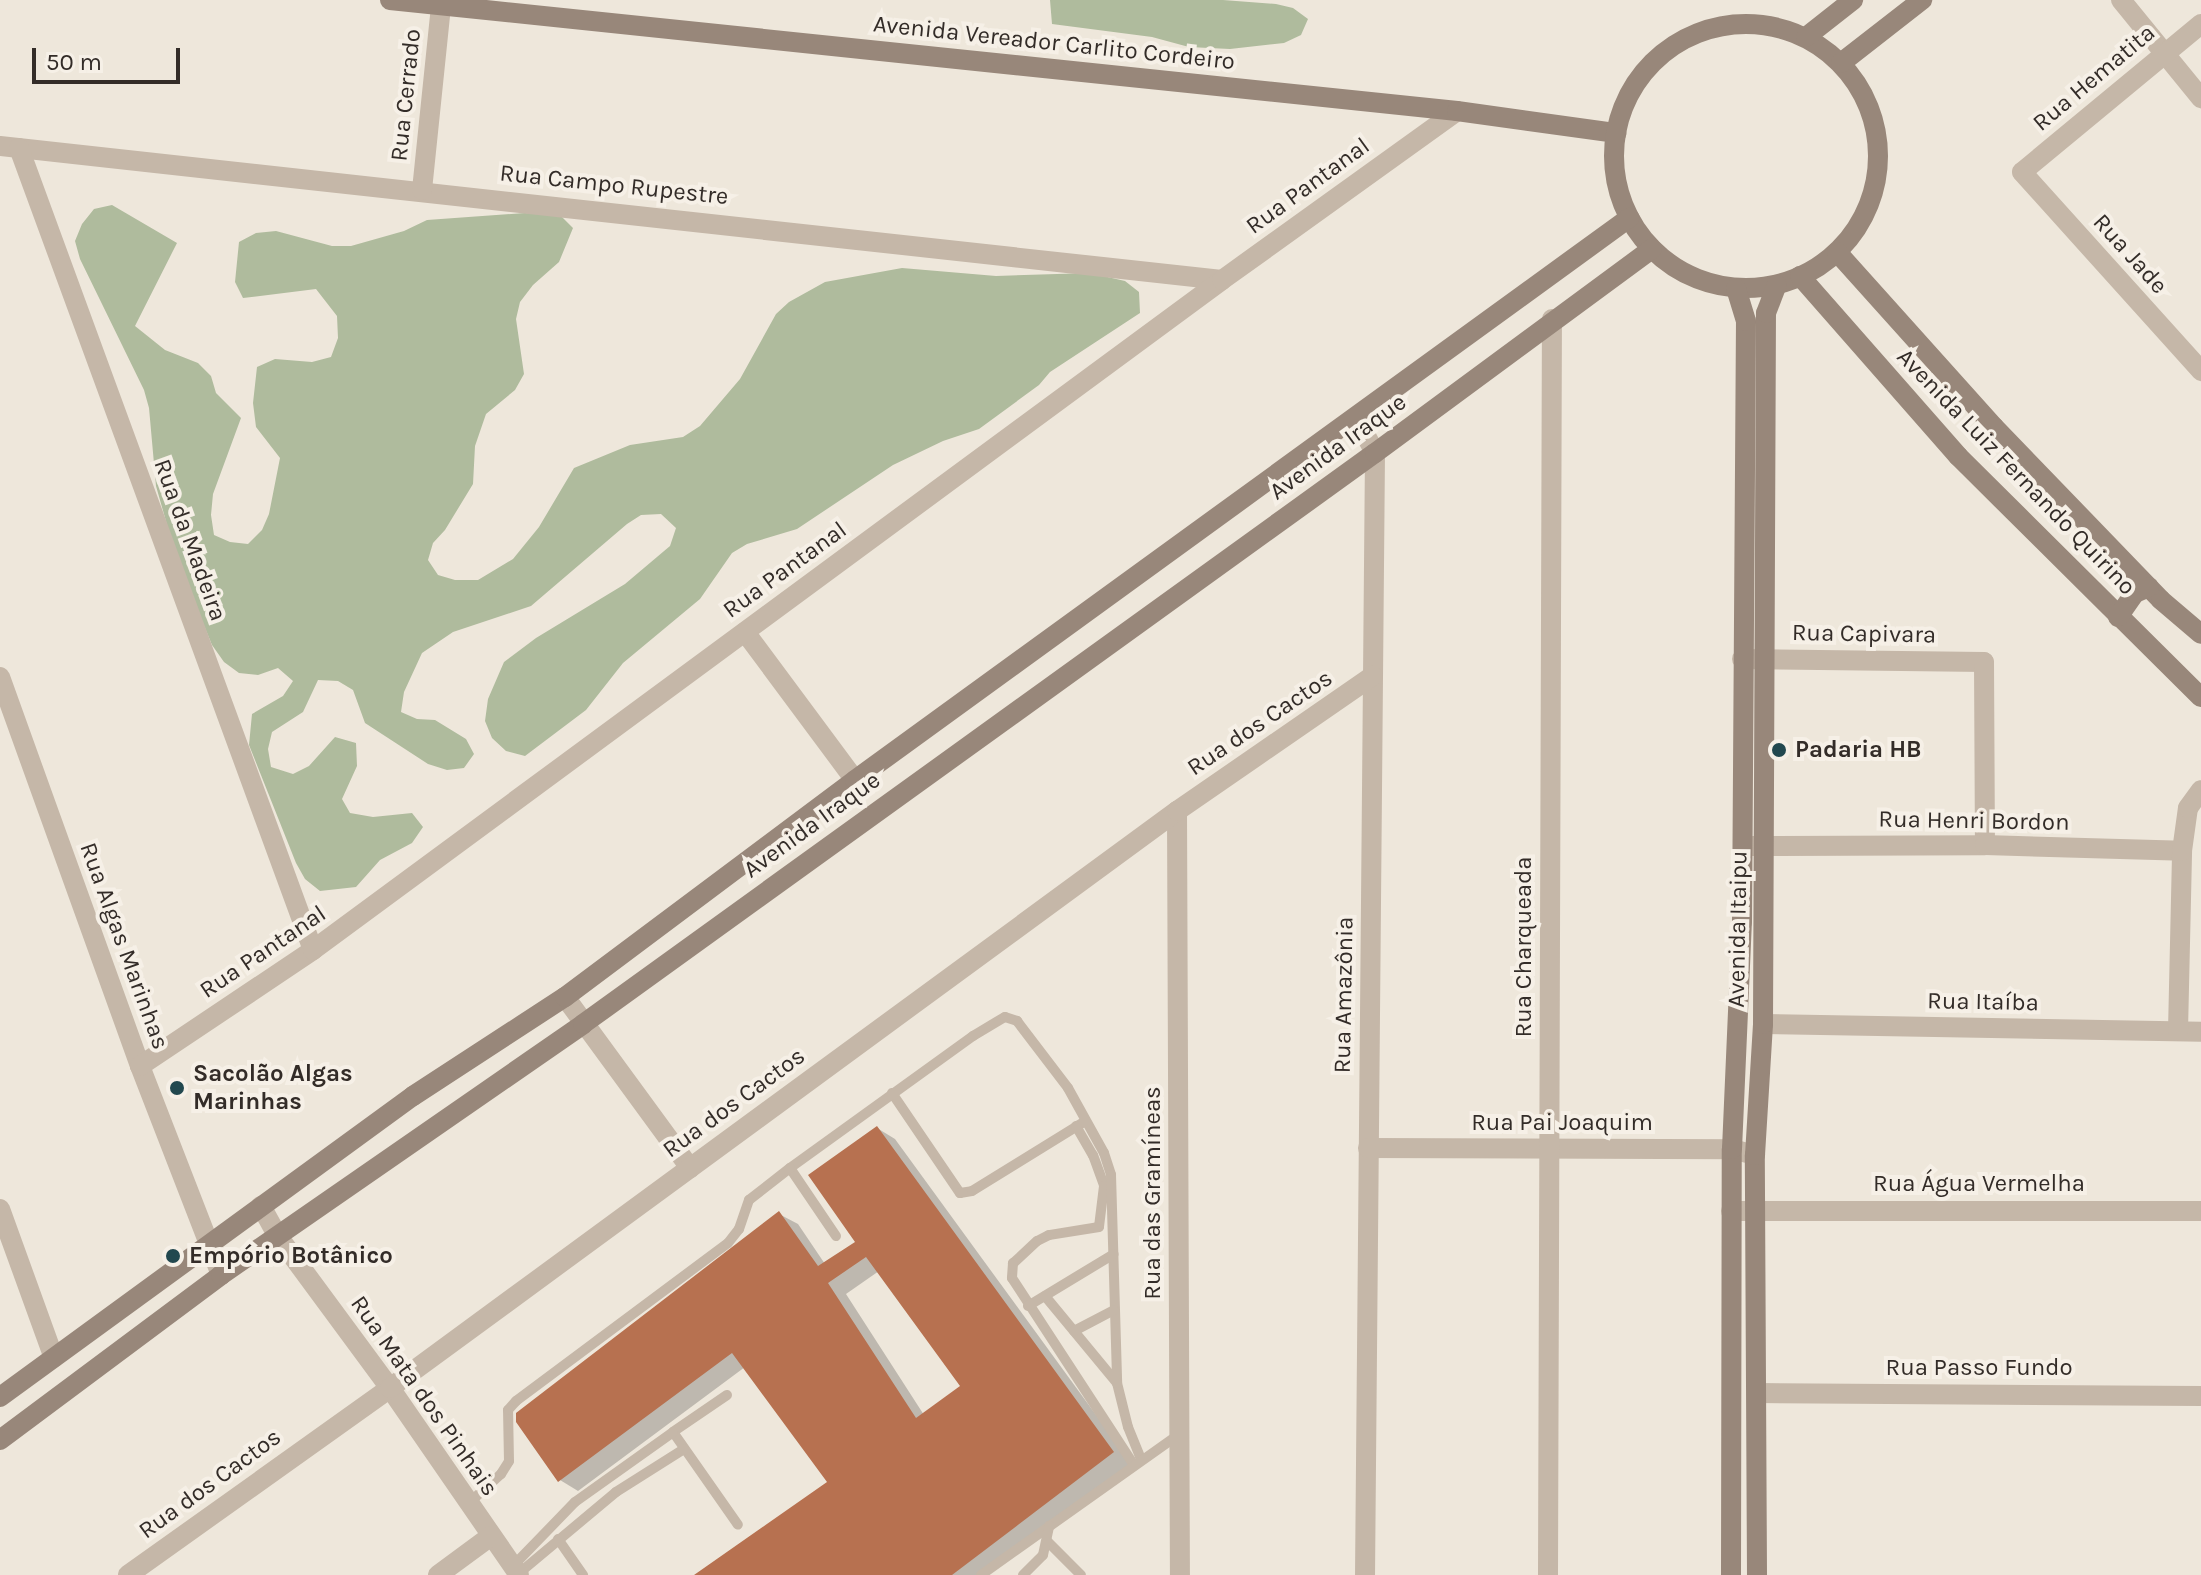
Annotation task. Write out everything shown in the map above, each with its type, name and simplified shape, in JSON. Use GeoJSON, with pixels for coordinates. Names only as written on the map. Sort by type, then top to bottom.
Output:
{"type":"FeatureCollection","features":[{"type":"Feature","properties":{"kind":"street","name":"Avenida Vereador Carlito Cordeiro"},"geometry":{"type":"LineString","coordinates":[[390,0],[1457,111],[1616,133]]}},
{"type":"Feature","properties":{"kind":"street"},"geometry":{"type":"LineString","coordinates":[[1806,37],[1853,0]]}},
{"type":"Feature","properties":{"kind":"street"},"geometry":{"type":"LineString","coordinates":[[1841,63],[1922,0]]}},
{"type":"Feature","properties":{"kind":"street"},"geometry":{"type":"LineString","coordinates":[[2121,0],[2201,98]]}},
{"type":"Feature","properties":{"kind":"street","name":"Rua Cerrado"},"geometry":{"type":"LineString","coordinates":[[422,190],[441,6]]}},
{"type":"Feature","properties":{"kind":"street"},"geometry":{"type":"LineString","coordinates":[[1735,24],[1764,24],[1806,37],[1841,63],[1861,91],[1874,124],[1878,158],[1873,193],[1859,225],[1837,252],[1800,276],[1777,285],[1736,288],[1708,283],[1687,274],[1652,249],[1629,218],[1619,191],[1614,163],[1616,133],[1624,105],[1638,80],[1657,58],[1680,41],[1707,29],[1735,24]]}},
{"type":"Feature","properties":{"kind":"street","name":"Rua Hematita"},"geometry":{"type":"LineString","coordinates":[[2022,172],[2201,24]]}},
{"type":"Feature","properties":{"kind":"street","name":"Rua Pantanal"},"geometry":{"type":"LineString","coordinates":[[140,1066],[313,950],[1222,280],[1457,111]]}},
{"type":"Feature","properties":{"kind":"street","name":"Rua Campo Rupestre"},"geometry":{"type":"LineString","coordinates":[[9,147],[1222,280]]}},
{"type":"Feature","properties":{"kind":"street","name":"Rua da Madeira"},"geometry":{"type":"LineString","coordinates":[[9,147],[313,950]]}},
{"type":"Feature","properties":{"kind":"street","name":"Rua Jade"},"geometry":{"type":"LineString","coordinates":[[2022,172],[2201,371]]}},
{"type":"Feature","properties":{"kind":"street","name":"Avenida Iraque"},"geometry":{"type":"LineString","coordinates":[[0,1397],[413,1096],[565,997],[855,780],[1357,419],[1629,218]]}},
{"type":"Feature","properties":{"kind":"street","name":"Avenida Iraque"},"geometry":{"type":"LineString","coordinates":[[0,1440],[221,1275],[583,1024],[1375,453],[1552,319],[1652,249]]}},
{"type":"Feature","properties":{"kind":"street","name":"Avenida Luiz Fernando Quirino"},"geometry":{"type":"LineString","coordinates":[[1837,252],[1994,427],[2149,587],[2201,634]]}},
{"type":"Feature","properties":{"kind":"street","name":"Avenida Luiz Fernando Quirino"},"geometry":{"type":"LineString","coordinates":[[1800,276],[1958,456],[2201,697]]}},
{"type":"Feature","properties":{"kind":"street","name":"Avenida Itaipu"},"geometry":{"type":"LineString","coordinates":[[1757,1575],[1755,1155],[1763,1024],[1766,313],[1777,285]]}},
{"type":"Feature","properties":{"kind":"street","name":"Avenida Itaipu"},"geometry":{"type":"LineString","coordinates":[[1731,1575],[1731,1211],[1742,846],[1746,321],[1736,288]]}},
{"type":"Feature","properties":{"kind":"street","name":"Rua Charqueada"},"geometry":{"type":"LineString","coordinates":[[1548,1575],[1552,319]]}},
{"type":"Feature","properties":{"kind":"street","name":"Rua Amazônia"},"geometry":{"type":"LineString","coordinates":[[1357,419],[1375,453],[1365,1575]]}},
{"type":"Feature","properties":{"kind":"street"},"geometry":{"type":"LineString","coordinates":[[2118,617],[2135,593],[2149,587]]}},
{"type":"Feature","properties":{"kind":"street"},"geometry":{"type":"LineString","coordinates":[[745,632],[855,780]]}},
{"type":"Feature","properties":{"kind":"street","name":"Rua Capivara"},"geometry":{"type":"LineString","coordinates":[[1742,659],[1984,662],[1985,845]]}},
{"type":"Feature","properties":{"kind":"street","name":"Rua dos Cactos"},"geometry":{"type":"LineString","coordinates":[[128,1575],[390,1388],[1177,811],[1373,676]]}},
{"type":"Feature","properties":{"kind":"street","name":"Rua Algas Marinhas"},"geometry":{"type":"LineString","coordinates":[[0,677],[140,1066],[221,1275]]}},
{"type":"Feature","properties":{"kind":"street"},"geometry":{"type":"LineString","coordinates":[[2178,1031],[2182,851],[2188,808],[2201,790]]}},
{"type":"Feature","properties":{"kind":"street","name":"Rua das Gramíneas"},"geometry":{"type":"LineString","coordinates":[[1177,811],[1180,1575]]}},
{"type":"Feature","properties":{"kind":"street","name":"Rua Henri Bordon"},"geometry":{"type":"LineString","coordinates":[[1742,846],[1985,845],[2182,851]]}},
{"type":"Feature","properties":{"kind":"street"},"geometry":{"type":"LineString","coordinates":[[565,997],[690,1168]]}},
{"type":"Feature","properties":{"kind":"street","name":"Rua Itaíba"},"geometry":{"type":"LineString","coordinates":[[1763,1024],[2201,1032]]}},
{"type":"Feature","properties":{"kind":"street","name":"Rua Pai Joaquim"},"geometry":{"type":"LineString","coordinates":[[1368,1148],[1732,1149],[1755,1155]]}},
{"type":"Feature","properties":{"kind":"street","name":"Rua Mata dos Pinhais"},"geometry":{"type":"LineString","coordinates":[[261,1206],[277,1235],[390,1388],[516,1572]]}},
{"type":"Feature","properties":{"kind":"street"},"geometry":{"type":"LineString","coordinates":[[0,1209],[54,1358]]}},
{"type":"Feature","properties":{"kind":"street","name":"Rua Água Vermelha"},"geometry":{"type":"LineString","coordinates":[[1731,1211],[2201,1211]]}},
{"type":"Feature","properties":{"kind":"street","name":"Rua Passo Fundo"},"geometry":{"type":"LineString","coordinates":[[1757,1393],[2201,1396]]}},
{"type":"Feature","properties":{"kind":"street"},"geometry":{"type":"LineString","coordinates":[[438,1575],[491,1536]]}},
{"type":"Feature","properties":{"kind":"lane"},"geometry":{"type":"LineString","coordinates":[[469,1503],[501,1474],[509,1461],[508,1410],[516,1401],[728,1243],[739,1229],[749,1200],[892,1093],[1005,1017],[1017,1021],[1087,1120],[1111,1175],[1117,1383],[1138,1463]]}},
{"type":"Feature","properties":{"kind":"lane"},"geometry":{"type":"LineString","coordinates":[[892,1093],[960,1193],[972,1191],[1087,1120]]}},
{"type":"Feature","properties":{"kind":"lane"},"geometry":{"type":"LineString","coordinates":[[1076,1126],[1100,1171],[1104,1186],[1103,1216],[1099,1227],[1049,1235],[1023,1251],[1013,1263],[1012,1278],[1028,1306],[1138,1463]]}},
{"type":"Feature","properties":{"kind":"lane"},"geometry":{"type":"LineString","coordinates":[[790,1168],[836,1236]]}},
{"type":"Feature","properties":{"kind":"lane"},"geometry":{"type":"LineString","coordinates":[[1028,1306],[1114,1254]]}},
{"type":"Feature","properties":{"kind":"lane"},"geometry":{"type":"LineString","coordinates":[[1045,1296],[1117,1383]]}},
{"type":"Feature","properties":{"kind":"lane"},"geometry":{"type":"LineString","coordinates":[[1074,1331],[1114,1310]]}},
{"type":"Feature","properties":{"kind":"lane"},"geometry":{"type":"LineString","coordinates":[[516,1572],[575,1502],[727,1395]]}},
{"type":"Feature","properties":{"kind":"lane"},"geometry":{"type":"LineString","coordinates":[[673,1432],[738,1525]]}},
{"type":"Feature","properties":{"kind":"lane"},"geometry":{"type":"LineString","coordinates":[[981,1575],[1180,1434]]}},
{"type":"Feature","properties":{"kind":"lane"},"geometry":{"type":"LineString","coordinates":[[516,1572],[616,1492],[684,1449]]}},
{"type":"Feature","properties":{"kind":"lane"},"geometry":{"type":"LineString","coordinates":[[1023,1575],[1043,1555],[1049,1526]]}},
{"type":"Feature","properties":{"kind":"lane"},"geometry":{"type":"LineString","coordinates":[[558,1539],[583,1575]]}},
{"type":"Feature","properties":{"kind":"lane"},"geometry":{"type":"LineString","coordinates":[[1047,1541],[1081,1575]]}},
{"type":"Feature","properties":{"kind":"green space"},"geometry":{"type":"Polygon","coordinates":[[[1050,0],[1223,0],[1276,4],[1293,8],[1308,19],[1301,35],[1284,43],[1230,49],[1189,47],[1152,37],[1052,24],[1050,0]]]}},
{"type":"Feature","properties":{"kind":"green space"},"geometry":{"type":"Polygon","coordinates":[[[112,205],[177,243],[135,326],[165,350],[198,363],[211,376],[216,393],[241,418],[213,494],[211,515],[214,535],[230,542],[248,544],[262,530],[269,514],[280,458],[256,427],[253,403],[257,367],[275,359],[312,362],[331,357],[338,338],[337,316],[316,289],[243,298],[235,282],[239,242],[256,233],[276,231],[332,246],[351,246],[404,231],[427,220],[525,213],[561,216],[573,228],[559,262],[533,285],[520,302],[516,319],[524,374],[515,390],[486,414],[475,446],[473,484],[445,530],[433,543],[428,560],[438,575],[455,580],[478,580],[513,559],[539,527],[574,468],[630,445],[683,437],[700,426],[740,379],[776,314],[789,302],[825,282],[902,268],[996,276],[1090,273],[1125,281],[1139,292],[1140,313],[1050,372],[1039,385],[979,429],[943,441],[893,465],[797,529],[747,544],[732,553],[700,599],[623,663],[586,710],[525,756],[506,751],[492,738],[485,721],[488,699],[504,662],[536,638],[625,584],[670,546],[676,528],[661,514],[641,515],[627,524],[531,606],[453,632],[422,653],[404,692],[401,712],[417,719],[435,720],[466,739],[474,754],[464,768],[447,770],[428,764],[365,723],[353,690],[338,681],[318,680],[303,712],[272,732],[268,749],[271,767],[293,774],[309,766],[335,737],[356,743],[357,766],[342,799],[350,813],[373,817],[412,813],[423,827],[412,843],[380,860],[356,887],[320,891],[305,879],[296,863],[249,745],[252,714],[283,696],[293,681],[278,668],[258,675],[239,673],[224,662],[212,645],[177,560],[156,486],[149,408],[144,390],[80,259],[75,241],[82,224],[94,209],[112,205]]]}},
{"type":"Feature","properties":{"kind":"building"},"geometry":{"type":"Polygon","coordinates":[[[877,1126],[1114,1452],[952,1575],[694,1575],[827,1482],[732,1353],[558,1482],[516,1422],[516,1413],[779,1211],[818,1266],[855,1242],[808,1175],[877,1126]],[[866,1257],[828,1283],[916,1418],[960,1386],[866,1257]]]}},
{"type":"Feature","properties":{"kind":"place","name":"Padaria HB"},"geometry":{"type":"Point","coordinates":[1779,750]}},
{"type":"Feature","properties":{"kind":"place","name":"Sacolão Algas Marinhas"},"geometry":{"type":"Point","coordinates":[177,1088]}},
{"type":"Feature","properties":{"kind":"place","name":"Empório Botânico"},"geometry":{"type":"Point","coordinates":[173,1256]}}]}
